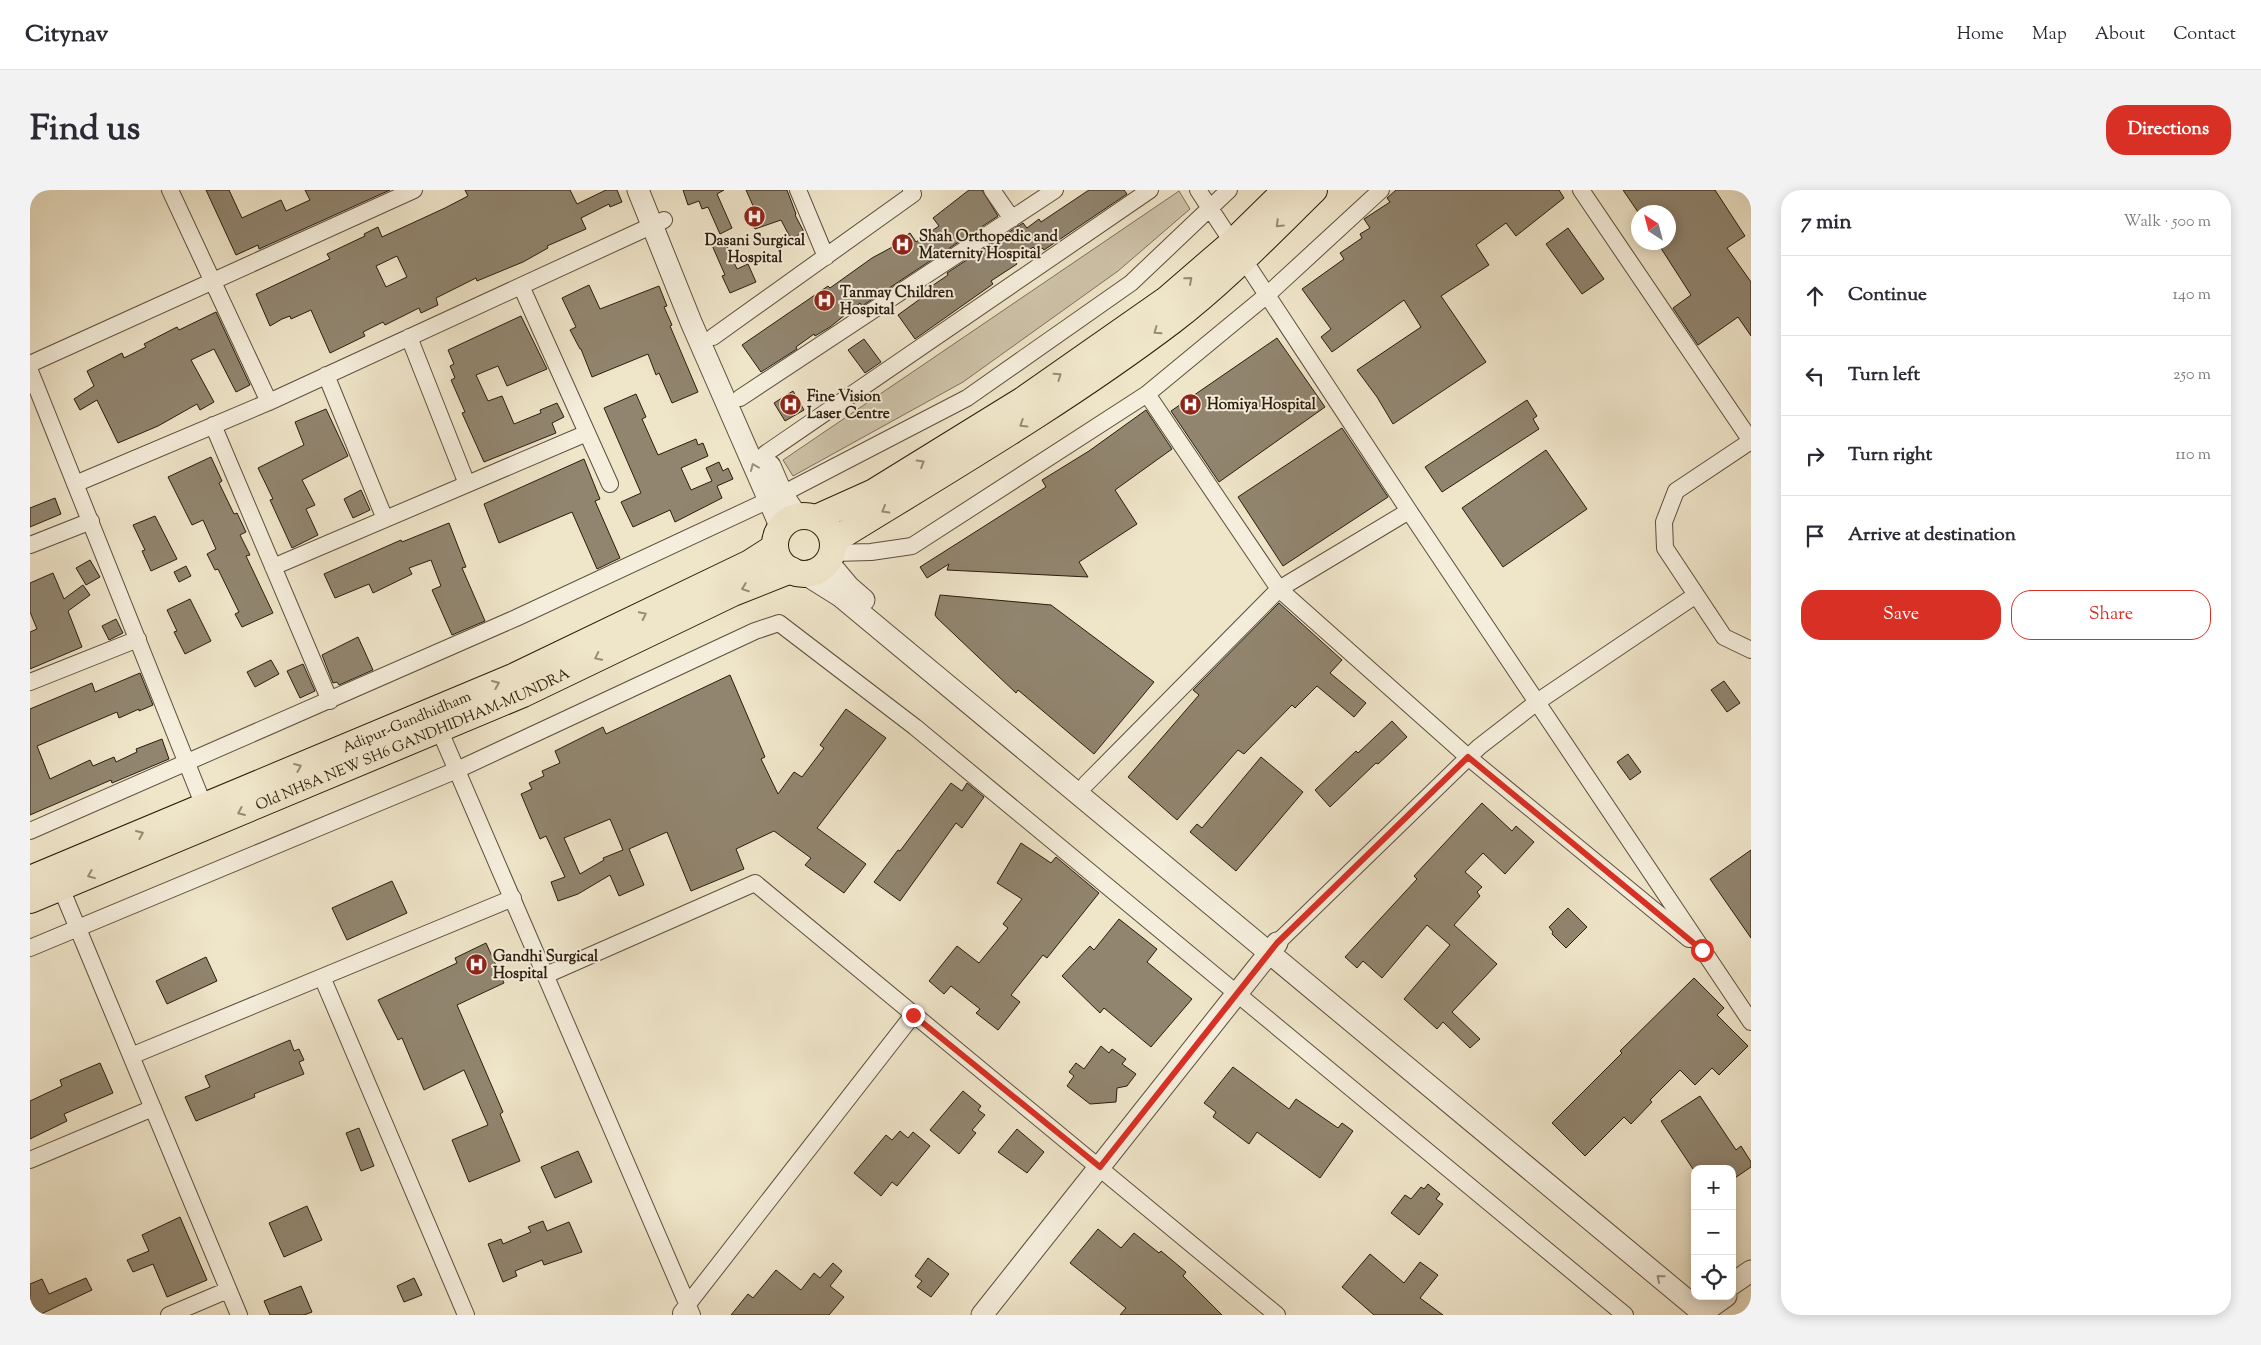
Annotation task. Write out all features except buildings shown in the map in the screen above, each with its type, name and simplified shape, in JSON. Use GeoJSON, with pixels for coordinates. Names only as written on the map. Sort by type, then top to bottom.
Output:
{"type":"FeatureCollection","features":[{"type":"Feature","properties":{"kind":"main road"},"geometry":{"type":"LineString","coordinates":[[831,552],[830,530],[823,522],[792,527],[779,559],[785,567],[798,572],[819,570],[831,552],[1034,418],[1173,320],[1237,251],[1286,190]]}},
{"type":"Feature","properties":{"kind":"main road"},"geometry":{"type":"LineString","coordinates":[[1237,251],[1314,190]]}},
{"type":"Feature","properties":{"kind":"main road","name":"Adipur-Gandhidham"},"geometry":{"type":"LineString","coordinates":[[30,879],[513,677],[750,563],[792,527],[874,492],[1023,400],[1237,251]]}},
{"type":"Feature","properties":{"kind":"main road","name":"Old NH8A NEW SH6 GANDHIDHAM-MUNDRA"},"geometry":{"type":"LineString","coordinates":[[30,900],[522,694],[733,593],[798,572]]}},
{"type":"Feature","properties":{"kind":"street"},"geometry":{"type":"LineString","coordinates":[[170,190],[269,402]]}},
{"type":"Feature","properties":{"kind":"street"},"geometry":{"type":"LineString","coordinates":[[30,364],[414,190]]}},
{"type":"Feature","properties":{"kind":"street"},"geometry":{"type":"LineString","coordinates":[[638,190],[658,222],[713,337],[764,454],[776,497]]}},
{"type":"Feature","properties":{"kind":"street"},"geometry":{"type":"LineString","coordinates":[[652,190],[658,222],[776,497],[792,527]]}},
{"type":"Feature","properties":{"kind":"street"},"geometry":{"type":"LineString","coordinates":[[798,190],[826,257]]}},
{"type":"Feature","properties":{"kind":"street"},"geometry":{"type":"LineString","coordinates":[[713,337],[914,194],[911,190]]}},
{"type":"Feature","properties":{"kind":"street"},"geometry":{"type":"LineString","coordinates":[[992,190],[1012,218]]}},
{"type":"Feature","properties":{"kind":"street"},"geometry":{"type":"LineString","coordinates":[[740,398],[1055,190]]}},
{"type":"Feature","properties":{"kind":"street"},"geometry":{"type":"LineString","coordinates":[[764,454],[1150,190]]}},
{"type":"Feature","properties":{"kind":"street"},"geometry":{"type":"LineString","coordinates":[[1198,190],[1409,511],[1751,1022]]}},
{"type":"Feature","properties":{"kind":"street"},"geometry":{"type":"LineString","coordinates":[[30,831],[516,618],[776,497],[968,398],[1131,283],[1229,190]]}},
{"type":"Feature","properties":{"kind":"street"},"geometry":{"type":"LineString","coordinates":[[1273,948],[1086,784],[849,587],[831,552],[871,552],[912,546],[1147,394],[1266,295],[1381,190]]}},
{"type":"Feature","properties":{"kind":"street"},"geometry":{"type":"LineString","coordinates":[[1581,190],[1751,441],[1676,491],[1664,522],[1665,548],[1724,637],[1751,650]]}},
{"type":"Feature","properties":{"kind":"street"},"geometry":{"type":"LineString","coordinates":[[76,484],[269,402],[658,222]]}},
{"type":"Feature","properties":{"kind":"street"},"geometry":{"type":"LineString","coordinates":[[521,286],[610,484]]}},
{"type":"Feature","properties":{"kind":"street"},"geometry":{"type":"LineString","coordinates":[[409,337],[467,484]]}},
{"type":"Feature","properties":{"kind":"street"},"geometry":{"type":"LineString","coordinates":[[30,370],[204,806]]}},
{"type":"Feature","properties":{"kind":"street"},"geometry":{"type":"LineString","coordinates":[[326,376],[385,519]]}},
{"type":"Feature","properties":{"kind":"street"},"geometry":{"type":"LineString","coordinates":[[1147,394],[1279,589],[1468,757],[1702,950]]}},
{"type":"Feature","properties":{"kind":"street"},"geometry":{"type":"LineString","coordinates":[[213,425],[330,701]]}},
{"type":"Feature","properties":{"kind":"street"},"geometry":{"type":"LineString","coordinates":[[273,567],[587,433]]}},
{"type":"Feature","properties":{"kind":"street"},"geometry":{"type":"LineString","coordinates":[[1086,784],[1279,589],[1409,511]]}},
{"type":"Feature","properties":{"kind":"street"},"geometry":{"type":"LineString","coordinates":[[30,546],[91,521]]}},
{"type":"Feature","properties":{"kind":"street"},"geometry":{"type":"LineString","coordinates":[[798,572],[840,596],[1273,948],[1707,1305]]}},
{"type":"Feature","properties":{"kind":"street"},"geometry":{"type":"LineString","coordinates":[[982,1315],[1273,948],[1468,757],[1537,702],[1696,595]]}},
{"type":"Feature","properties":{"kind":"street"},"geometry":{"type":"LineString","coordinates":[[30,948],[457,770],[755,630],[779,623],[915,727],[1236,995],[1625,1315]]}},
{"type":"Feature","properties":{"kind":"street"},"geometry":{"type":"LineString","coordinates":[[30,682],[138,639]]}},
{"type":"Feature","properties":{"kind":"street"},"geometry":{"type":"LineString","coordinates":[[439,729],[546,975],[686,1312]]}},
{"type":"Feature","properties":{"kind":"street"},"geometry":{"type":"LineString","coordinates":[[546,975],[756,883],[1277,1315]]}},
{"type":"Feature","properties":{"kind":"street"},"geometry":{"type":"LineString","coordinates":[[61,888],[239,1315]]}},
{"type":"Feature","properties":{"kind":"street"},"geometry":{"type":"LineString","coordinates":[[131,1056],[513,898]]}},
{"type":"Feature","properties":{"kind":"street"},"geometry":{"type":"LineString","coordinates":[[322,977],[466,1315]]}},
{"type":"Feature","properties":{"kind":"street"},"geometry":{"type":"LineString","coordinates":[[686,1312],[913,1015]]}},
{"type":"Feature","properties":{"kind":"street"},"geometry":{"type":"LineString","coordinates":[[30,1160],[152,1108]]}},
{"type":"Feature","properties":{"kind":"street"},"geometry":{"type":"LineString","coordinates":[[1736,1281],[1751,1271]]}},
{"type":"Feature","properties":{"kind":"street"},"geometry":{"type":"LineString","coordinates":[[1736,1289],[1751,1280]]}},
{"type":"Feature","properties":{"kind":"street"},"geometry":{"type":"LineString","coordinates":[[169,1315],[228,1290]]}},
{"type":"Feature","properties":{"kind":"shaded area"},"geometry":{"type":"Polygon","coordinates":[[[1179,191],[1190,209],[1118,271],[963,382],[793,476],[783,460],[1179,191]]]}},
{"type":"Feature","properties":{"kind":"place","name":"Dasani Surgical Hospital"},"geometry":{"type":"Point","coordinates":[755,217]}},
{"type":"Feature","properties":{"kind":"place","name":"Shah Orthopedic and Maternity Hospital"},"geometry":{"type":"Point","coordinates":[903,245]}},
{"type":"Feature","properties":{"kind":"place","name":"Tanmay Children Hospital"},"geometry":{"type":"Point","coordinates":[824,301]}},
{"type":"Feature","properties":{"kind":"place","name":"Homiya Hospital"},"geometry":{"type":"Point","coordinates":[1191,404]}},
{"type":"Feature","properties":{"kind":"place","name":"Fine Vision Laser Centre"},"geometry":{"type":"Point","coordinates":[791,405]}},
{"type":"Feature","properties":{"kind":"place","name":"Gandhi Surgical Hospital"},"geometry":{"type":"Point","coordinates":[477,965]}},
{"type":"Feature","properties":{"kind":"route"},"geometry":{"type":"LineString","coordinates":[[913,1015],[1100,1167],[1277,943],[1468,757],[1702,950]]}}]}
